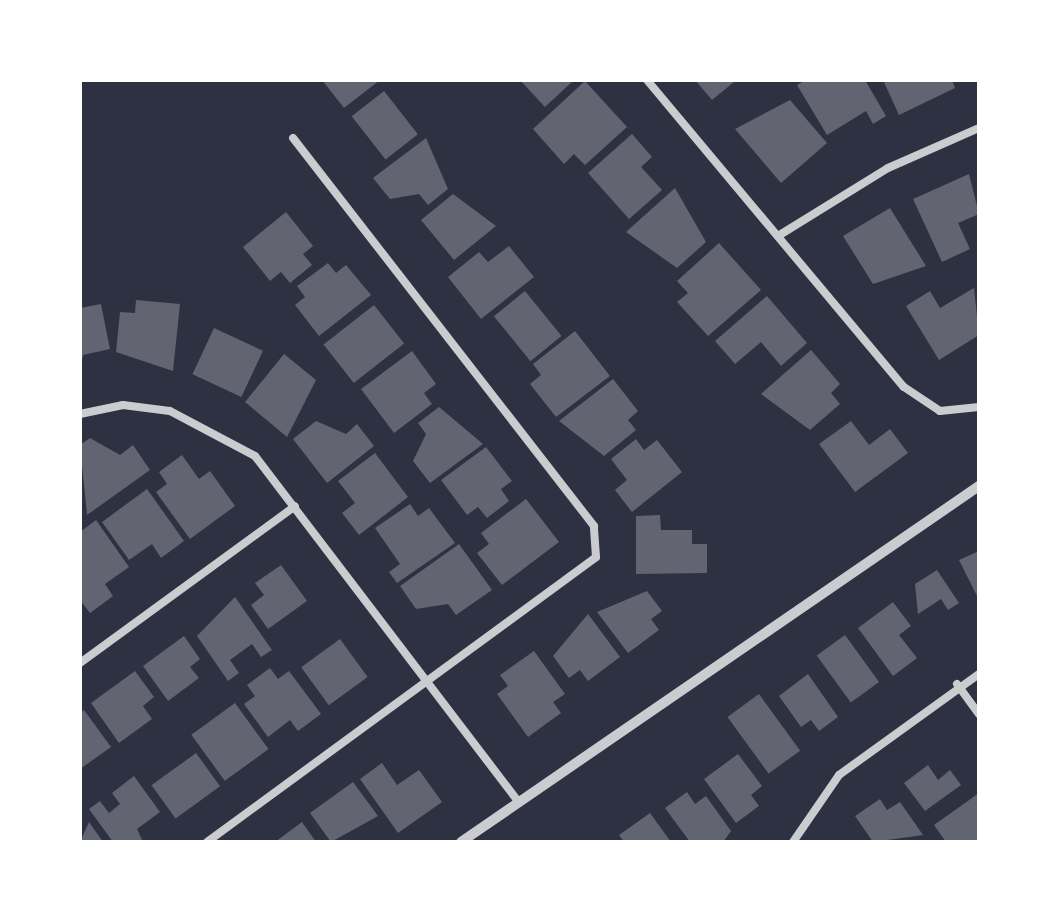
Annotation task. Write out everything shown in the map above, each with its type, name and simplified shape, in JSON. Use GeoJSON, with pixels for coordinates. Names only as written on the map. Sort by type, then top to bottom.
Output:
{"type":"FeatureCollection","features":[{"type":"Feature","properties":{"kind":"street"},"geometry":{"type":"LineString","coordinates":[[647,80],[904,388],[940,411],[979,407]]}},
{"type":"Feature","properties":{"kind":"street"},"geometry":{"type":"LineString","coordinates":[[778,236],[888,168],[979,128]]}},
{"type":"Feature","properties":{"kind":"street"},"geometry":{"type":"LineString","coordinates":[[207,842],[578,577],[596,556],[594,526],[293,138]]}},
{"type":"Feature","properties":{"kind":"street"},"geometry":{"type":"LineString","coordinates":[[80,414],[123,404],[170,410],[255,456],[432,680],[517,800]]}},
{"type":"Feature","properties":{"kind":"street"},"geometry":{"type":"LineString","coordinates":[[460,842],[979,486]]}},
{"type":"Feature","properties":{"kind":"street"},"geometry":{"type":"LineString","coordinates":[[80,663],[295,506]]}},
{"type":"Feature","properties":{"kind":"street"},"geometry":{"type":"LineString","coordinates":[[793,842],[839,774],[957,684],[979,674]]}},
{"type":"Feature","properties":{"kind":"street"},"geometry":{"type":"LineString","coordinates":[[957,684],[979,714]]}},
{"type":"Feature","properties":{"kind":"building"},"geometry":{"type":"Polygon","coordinates":[[[322,80],[380,80],[344,108],[322,80]]]}},
{"type":"Feature","properties":{"kind":"building"},"geometry":{"type":"Polygon","coordinates":[[[520,80],[574,80],[545,107],[520,80]]]}},
{"type":"Feature","properties":{"kind":"building"},"geometry":{"type":"Polygon","coordinates":[[[695,80],[732,80],[734,82],[712,100],[695,80]]]}},
{"type":"Feature","properties":{"kind":"building"},"geometry":{"type":"Polygon","coordinates":[[[806,80],[865,80],[886,116],[873,124],[866,111],[827,135],[797,85],[806,80]]]}},
{"type":"Feature","properties":{"kind":"building"},"geometry":{"type":"Polygon","coordinates":[[[883,80],[952,80],[955,88],[899,115],[883,80]]]}},
{"type":"Feature","properties":{"kind":"building"},"geometry":{"type":"Polygon","coordinates":[[[585,81],[627,127],[585,165],[574,154],[564,164],[533,129],[585,81]]]}},
{"type":"Feature","properties":{"kind":"building"},"geometry":{"type":"Polygon","coordinates":[[[384,91],[418,134],[386,160],[352,116],[384,91]]]}},
{"type":"Feature","properties":{"kind":"building"},"geometry":{"type":"Polygon","coordinates":[[[790,100],[827,143],[781,183],[735,129],[790,100]]]}},
{"type":"Feature","properties":{"kind":"building"},"geometry":{"type":"Polygon","coordinates":[[[632,134],[652,157],[641,167],[662,190],[629,219],[588,173],[632,134]]]}},
{"type":"Feature","properties":{"kind":"building"},"geometry":{"type":"Polygon","coordinates":[[[426,138],[448,189],[428,205],[419,194],[390,199],[373,178],[426,138]]]}},
{"type":"Feature","properties":{"kind":"building"},"geometry":{"type":"Polygon","coordinates":[[[969,174],[979,214],[958,223],[970,249],[942,262],[913,199],[969,174]]]}},
{"type":"Feature","properties":{"kind":"building"},"geometry":{"type":"Polygon","coordinates":[[[675,188],[706,242],[677,268],[626,232],[675,188]]]}},
{"type":"Feature","properties":{"kind":"building"},"geometry":{"type":"Polygon","coordinates":[[[453,194],[496,226],[454,260],[421,220],[453,194]]]}},
{"type":"Feature","properties":{"kind":"building"},"geometry":{"type":"Polygon","coordinates":[[[890,208],[926,266],[873,284],[843,236],[890,208]]]}},
{"type":"Feature","properties":{"kind":"building"},"geometry":{"type":"Polygon","coordinates":[[[286,212],[313,246],[303,254],[312,265],[290,283],[281,272],[270,281],[243,247],[286,212]]]}},
{"type":"Feature","properties":{"kind":"building"},"geometry":{"type":"Polygon","coordinates":[[[719,243],[761,290],[708,336],[677,302],[688,293],[677,281],[719,243]]]}},
{"type":"Feature","properties":{"kind":"building"},"geometry":{"type":"Polygon","coordinates":[[[509,246],[534,277],[481,319],[448,277],[479,252],[488,262],[509,246]]]}},
{"type":"Feature","properties":{"kind":"building"},"geometry":{"type":"Polygon","coordinates":[[[328,263],[336,273],[346,265],[371,295],[319,336],[295,305],[305,297],[297,286],[328,263]]]}},
{"type":"Feature","properties":{"kind":"building"},"geometry":{"type":"Polygon","coordinates":[[[974,288],[979,335],[939,360],[906,306],[930,291],[940,308],[974,288]]]}},
{"type":"Feature","properties":{"kind":"building"},"geometry":{"type":"Polygon","coordinates":[[[525,291],[562,336],[530,361],[494,316],[525,291]]]}},
{"type":"Feature","properties":{"kind":"building"},"geometry":{"type":"Polygon","coordinates":[[[767,296],[807,343],[781,366],[761,342],[735,364],[715,341],[767,296]]]}},
{"type":"Feature","properties":{"kind":"building"},"geometry":{"type":"Polygon","coordinates":[[[136,300],[180,304],[173,371],[116,352],[120,312],[135,313],[136,300]]]}},
{"type":"Feature","properties":{"kind":"building"},"geometry":{"type":"Polygon","coordinates":[[[101,304],[110,349],[83,355],[80,371],[80,308],[101,304]]]}},
{"type":"Feature","properties":{"kind":"building"},"geometry":{"type":"Polygon","coordinates":[[[374,305],[404,344],[354,383],[324,344],[374,305]]]}},
{"type":"Feature","properties":{"kind":"building"},"geometry":{"type":"Polygon","coordinates":[[[214,328],[263,351],[241,397],[192,374],[214,328]]]}},
{"type":"Feature","properties":{"kind":"building"},"geometry":{"type":"Polygon","coordinates":[[[575,331],[610,376],[556,417],[530,384],[541,375],[533,364],[575,331]]]}},
{"type":"Feature","properties":{"kind":"building"},"geometry":{"type":"Polygon","coordinates":[[[811,350],[840,384],[831,393],[840,404],[810,430],[761,394],[811,350]]]}},
{"type":"Feature","properties":{"kind":"building"},"geometry":{"type":"Polygon","coordinates":[[[412,351],[436,384],[424,393],[432,404],[394,433],[361,389],[412,351]]]}},
{"type":"Feature","properties":{"kind":"building"},"geometry":{"type":"Polygon","coordinates":[[[284,354],[316,380],[287,437],[245,402],[284,354]]]}},
{"type":"Feature","properties":{"kind":"building"},"geometry":{"type":"Polygon","coordinates":[[[613,379],[638,411],[628,420],[636,430],[604,456],[559,421],[613,379]]]}},
{"type":"Feature","properties":{"kind":"building"},"geometry":{"type":"Polygon","coordinates":[[[439,407],[483,444],[430,483],[413,461],[426,434],[418,423],[439,407]]]}},
{"type":"Feature","properties":{"kind":"building"},"geometry":{"type":"Polygon","coordinates":[[[316,421],[346,434],[357,424],[374,446],[327,483],[293,439],[316,421]]]}},
{"type":"Feature","properties":{"kind":"building"},"geometry":{"type":"Polygon","coordinates":[[[851,421],[869,445],[890,429],[908,453],[855,492],[819,444],[851,421]]]}},
{"type":"Feature","properties":{"kind":"building"},"geometry":{"type":"Polygon","coordinates":[[[90,438],[120,455],[133,445],[150,470],[87,515],[80,445],[90,438]]]}},
{"type":"Feature","properties":{"kind":"building"},"geometry":{"type":"Polygon","coordinates":[[[636,439],[644,450],[657,440],[682,472],[632,512],[615,490],[627,480],[611,459],[636,439]]]}},
{"type":"Feature","properties":{"kind":"building"},"geometry":{"type":"Polygon","coordinates":[[[486,447],[512,481],[501,489],[509,501],[487,518],[478,507],[467,515],[441,480],[486,447]]]}},
{"type":"Feature","properties":{"kind":"building"},"geometry":{"type":"Polygon","coordinates":[[[375,453],[408,497],[359,535],[342,513],[355,503],[338,481],[375,453]]]}},
{"type":"Feature","properties":{"kind":"building"},"geometry":{"type":"Polygon","coordinates":[[[182,455],[199,479],[210,471],[235,506],[190,539],[156,492],[167,484],[159,472],[182,455]]]}},
{"type":"Feature","properties":{"kind":"building"},"geometry":{"type":"Polygon","coordinates":[[[147,489],[184,541],[161,558],[152,544],[129,560],[102,522],[147,489]]]}},
{"type":"Feature","properties":{"kind":"building"},"geometry":{"type":"Polygon","coordinates":[[[526,499],[559,542],[502,585],[477,553],[489,544],[481,533],[526,499]]]}},
{"type":"Feature","properties":{"kind":"building"},"geometry":{"type":"Polygon","coordinates":[[[410,504],[418,516],[429,508],[455,543],[397,583],[389,572],[400,564],[375,528],[410,504]]]}},
{"type":"Feature","properties":{"kind":"building"},"geometry":{"type":"Polygon","coordinates":[[[660,515],[661,530],[692,530],[692,544],[707,544],[707,573],[636,574],[636,516],[660,515]]]}},
{"type":"Feature","properties":{"kind":"building"},"geometry":{"type":"Polygon","coordinates":[[[96,520],[129,567],[105,584],[113,596],[90,613],[80,600],[80,532],[96,520]]]}},
{"type":"Feature","properties":{"kind":"building"},"geometry":{"type":"Polygon","coordinates":[[[459,544],[492,590],[456,615],[448,604],[416,609],[400,586],[459,544]]]}},
{"type":"Feature","properties":{"kind":"building"},"geometry":{"type":"Polygon","coordinates":[[[979,551],[979,600],[959,560],[979,551]]]}},
{"type":"Feature","properties":{"kind":"building"},"geometry":{"type":"Polygon","coordinates":[[[281,565],[307,601],[268,629],[251,605],[264,595],[255,583],[281,565]]]}},
{"type":"Feature","properties":{"kind":"building"},"geometry":{"type":"Polygon","coordinates":[[[937,570],[959,603],[948,610],[941,599],[918,614],[915,584],[937,570]]]}},
{"type":"Feature","properties":{"kind":"building"},"geometry":{"type":"Polygon","coordinates":[[[647,591],[662,611],[651,619],[659,630],[628,653],[597,612],[647,591]]]}},
{"type":"Feature","properties":{"kind":"building"},"geometry":{"type":"Polygon","coordinates":[[[235,597],[272,650],[261,657],[252,644],[230,660],[239,673],[228,681],[197,636],[235,597]]]}},
{"type":"Feature","properties":{"kind":"building"},"geometry":{"type":"Polygon","coordinates":[[[893,602],[911,626],[899,635],[917,658],[893,676],[858,628],[893,602]]]}},
{"type":"Feature","properties":{"kind":"building"},"geometry":{"type":"Polygon","coordinates":[[[588,614],[620,657],[588,681],[580,670],[569,678],[553,656],[588,614]]]}},
{"type":"Feature","properties":{"kind":"building"},"geometry":{"type":"Polygon","coordinates":[[[845,635],[879,682],[851,702],[817,656],[845,635]]]}},
{"type":"Feature","properties":{"kind":"building"},"geometry":{"type":"Polygon","coordinates":[[[184,636],[200,659],[190,667],[199,678],[168,701],[143,666],[184,636]]]}},
{"type":"Feature","properties":{"kind":"building"},"geometry":{"type":"Polygon","coordinates":[[[340,639],[368,677],[329,705],[301,667],[340,639]]]}},
{"type":"Feature","properties":{"kind":"building"},"geometry":{"type":"Polygon","coordinates":[[[534,651],[565,694],[553,702],[561,713],[528,737],[497,694],[508,686],[500,675],[534,651]]]}},
{"type":"Feature","properties":{"kind":"building"},"geometry":{"type":"Polygon","coordinates":[[[270,668],[278,679],[289,671],[321,714],[298,731],[290,720],[268,737],[244,704],[255,696],[247,685],[270,668]]]}},
{"type":"Feature","properties":{"kind":"building"},"geometry":{"type":"Polygon","coordinates":[[[135,671],[154,697],[143,706],[152,719],[119,743],[91,703],[135,671]]]}},
{"type":"Feature","properties":{"kind":"building"},"geometry":{"type":"Polygon","coordinates":[[[808,674],[838,717],[819,731],[811,720],[801,727],[779,696],[808,674]]]}},
{"type":"Feature","properties":{"kind":"building"},"geometry":{"type":"Polygon","coordinates":[[[759,694],[800,751],[769,774],[727,717],[759,694]]]}},
{"type":"Feature","properties":{"kind":"building"},"geometry":{"type":"Polygon","coordinates":[[[235,703],[269,749],[225,781],[191,735],[235,703]]]}},
{"type":"Feature","properties":{"kind":"building"},"geometry":{"type":"Polygon","coordinates":[[[84,710],[111,747],[80,769],[80,713],[84,710]]]}},
{"type":"Feature","properties":{"kind":"building"},"geometry":{"type":"Polygon","coordinates":[[[196,753],[220,786],[176,818],[152,785],[196,753]]]}},
{"type":"Feature","properties":{"kind":"building"},"geometry":{"type":"Polygon","coordinates":[[[738,754],[762,786],[751,795],[759,806],[736,823],[704,779],[738,754]]]}},
{"type":"Feature","properties":{"kind":"building"},"geometry":{"type":"Polygon","coordinates":[[[382,763],[397,785],[419,770],[442,802],[398,833],[360,779],[382,763]]]}},
{"type":"Feature","properties":{"kind":"building"},"geometry":{"type":"Polygon","coordinates":[[[928,765],[938,780],[950,770],[961,785],[925,811],[904,783],[928,765]]]}},
{"type":"Feature","properties":{"kind":"building"},"geometry":{"type":"Polygon","coordinates":[[[134,776],[160,812],[137,829],[143,842],[113,842],[89,809],[100,801],[109,813],[120,804],[112,793],[134,776]]]}},
{"type":"Feature","properties":{"kind":"building"},"geometry":{"type":"Polygon","coordinates":[[[353,782],[378,816],[331,842],[310,813],[353,782]]]}},
{"type":"Feature","properties":{"kind":"building"},"geometry":{"type":"Polygon","coordinates":[[[687,792],[695,804],[706,796],[731,831],[723,842],[690,842],[665,808],[687,792]]]}},
{"type":"Feature","properties":{"kind":"building"},"geometry":{"type":"Polygon","coordinates":[[[979,793],[979,842],[946,842],[934,825],[979,793]]]}},
{"type":"Feature","properties":{"kind":"building"},"geometry":{"type":"Polygon","coordinates":[[[880,799],[887,810],[900,802],[923,835],[873,842],[855,816],[880,799]]]}},
{"type":"Feature","properties":{"kind":"building"},"geometry":{"type":"Polygon","coordinates":[[[650,813],[671,842],[624,842],[619,835],[650,813]]]}},
{"type":"Feature","properties":{"kind":"building"},"geometry":{"type":"Polygon","coordinates":[[[89,822],[103,842],[80,842],[89,822]]]}},
{"type":"Feature","properties":{"kind":"building"},"geometry":{"type":"Polygon","coordinates":[[[302,822],[316,842],[275,842],[302,822]]]}}]}
